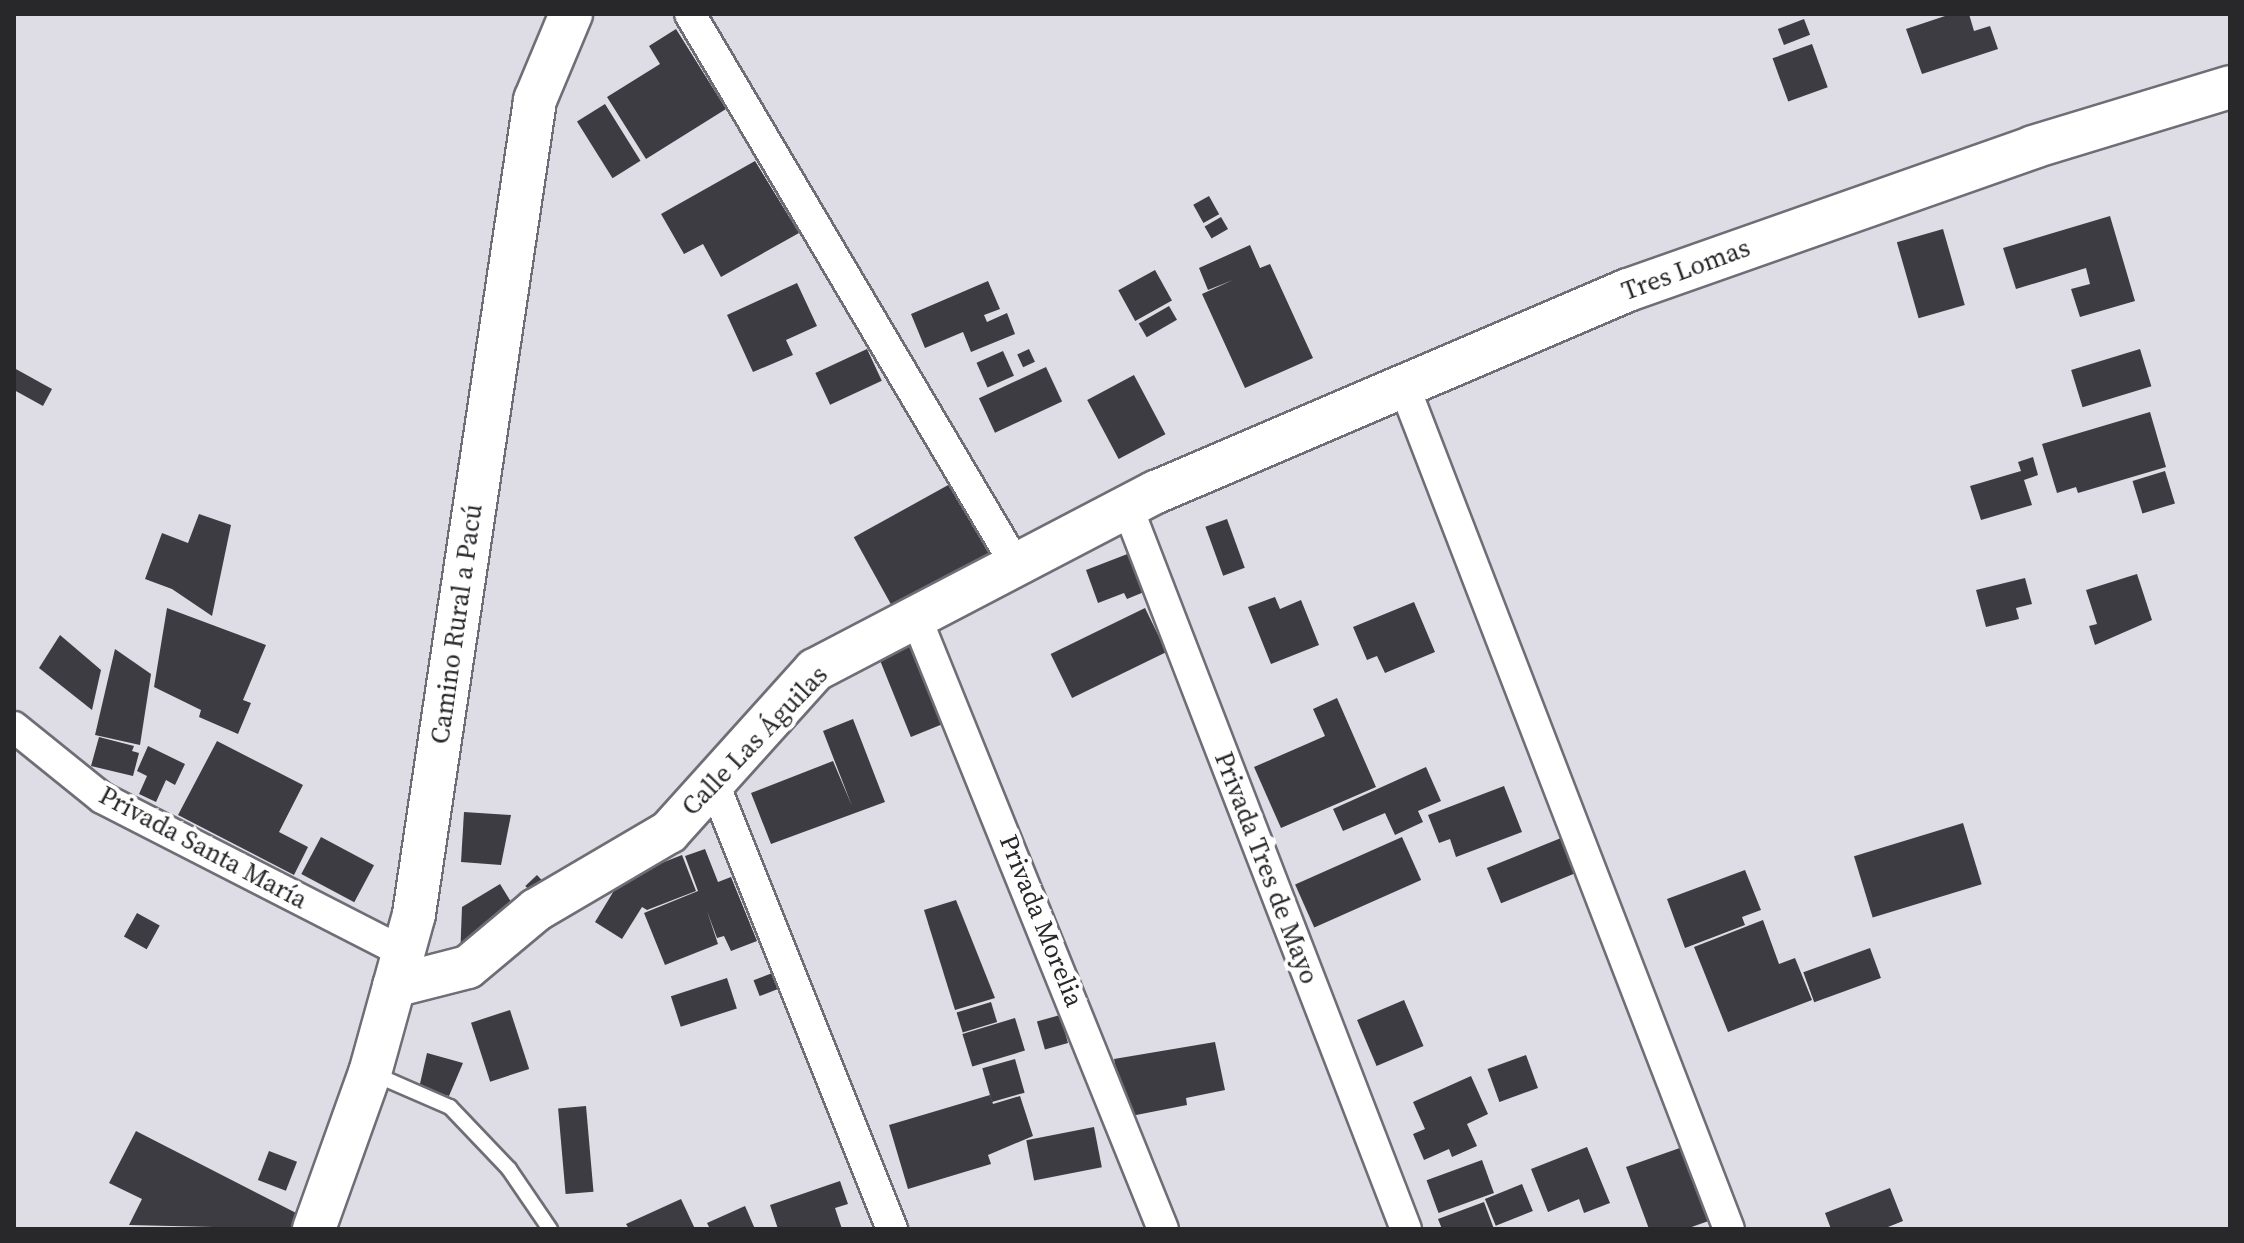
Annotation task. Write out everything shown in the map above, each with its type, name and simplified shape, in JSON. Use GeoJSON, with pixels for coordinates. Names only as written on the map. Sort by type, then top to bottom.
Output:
{"type":"FeatureCollection","features":[{"type":"Feature","properties":{"kind":"street","name":"Camino Rural a Pacú"},"geometry":{"type":"LineString","coordinates":[[314,1229],[370,1073],[418,889],[535,100],[571,14]]}},
{"type":"Feature","properties":{"kind":"street"},"geometry":{"type":"LineString","coordinates":[[690,14],[1017,567]]}},
{"type":"Feature","properties":{"kind":"street","name":"Tres Lomas"},"geometry":{"type":"LineString","coordinates":[[1141,499],[1628,290],[2033,147],[2230,87]]}},
{"type":"Feature","properties":{"kind":"street"},"geometry":{"type":"LineString","coordinates":[[1404,386],[1729,1229]]}},
{"type":"Feature","properties":{"kind":"street","name":"Calle Las Águilas"},"geometry":{"type":"LineString","coordinates":[[398,969],[468,967],[536,910],[669,832],[712,779],[815,670],[915,615],[1017,567],[1141,499]]}},
{"type":"Feature","properties":{"kind":"street","name":"Privada Tres de Mayo"},"geometry":{"type":"LineString","coordinates":[[1141,499],[1406,1229]]}},
{"type":"Feature","properties":{"kind":"street","name":"Privada Morelia"},"geometry":{"type":"LineString","coordinates":[[915,615],[1163,1229]]}},
{"type":"Feature","properties":{"kind":"street","name":"Privada Santa María"},"geometry":{"type":"LineString","coordinates":[[14,727],[102,798],[398,969]]}},
{"type":"Feature","properties":{"kind":"street"},"geometry":{"type":"LineString","coordinates":[[712,779],[892,1229]]}},
{"type":"Feature","properties":{"kind":"lane"},"geometry":{"type":"LineString","coordinates":[[370,1073],[450,1107],[509,1169],[550,1229]]}},
{"type":"Feature","properties":{"kind":"building"},"geometry":{"type":"Polygon","coordinates":[[[1951,14],[1969,14],[1974,31],[1990,26],[1998,49],[1922,74],[1906,29],[1951,14]]]}},
{"type":"Feature","properties":{"kind":"building"},"geometry":{"type":"Polygon","coordinates":[[[1804,19],[1810,35],[1784,45],[1778,29],[1804,19]]]}},
{"type":"Feature","properties":{"kind":"building"},"geometry":{"type":"Polygon","coordinates":[[[676,29],[726,109],[646,159],[607,97],[660,64],[649,46],[676,29]]]}},
{"type":"Feature","properties":{"kind":"building"},"geometry":{"type":"Polygon","coordinates":[[[1812,44],[1828,87],[1788,102],[1773,58],[1812,44]]]}},
{"type":"Feature","properties":{"kind":"building"},"geometry":{"type":"Polygon","coordinates":[[[605,104],[641,161],[613,178],[577,121],[605,104]]]}},
{"type":"Feature","properties":{"kind":"building"},"geometry":{"type":"Polygon","coordinates":[[[755,161],[799,233],[721,277],[703,244],[684,254],[661,214],[755,161]]]}},
{"type":"Feature","properties":{"kind":"building"},"geometry":{"type":"Polygon","coordinates":[[[1209,196],[1219,214],[1203,223],[1193,205],[1209,196]]]}},
{"type":"Feature","properties":{"kind":"building"},"geometry":{"type":"Polygon","coordinates":[[[2110,216],[2135,301],[2080,317],[2071,289],[2090,284],[2086,268],[2016,289],[2003,248],[2110,216]]]}},
{"type":"Feature","properties":{"kind":"building"},"geometry":{"type":"Polygon","coordinates":[[[1221,217],[1228,229],[1212,239],[1205,226],[1221,217]]]}},
{"type":"Feature","properties":{"kind":"building"},"geometry":{"type":"Polygon","coordinates":[[[1943,229],[1965,305],[1919,318],[1897,242],[1943,229]]]}},
{"type":"Feature","properties":{"kind":"building"},"geometry":{"type":"Polygon","coordinates":[[[1250,245],[1260,268],[1270,264],[1313,358],[1245,388],[1202,294],[1233,280],[1208,290],[1199,268],[1250,245]]]}},
{"type":"Feature","properties":{"kind":"building"},"geometry":{"type":"Polygon","coordinates":[[[1155,270],[1172,301],[1135,321],[1118,290],[1155,270]]]}},
{"type":"Feature","properties":{"kind":"building"},"geometry":{"type":"Polygon","coordinates":[[[988,281],[1000,309],[984,315],[987,322],[1007,313],[1015,334],[971,352],[963,332],[925,348],[911,314],[988,281]]]}},
{"type":"Feature","properties":{"kind":"building"},"geometry":{"type":"Polygon","coordinates":[[[797,283],[817,326],[786,340],[793,355],[753,372],[727,315],[797,283]]]}},
{"type":"Feature","properties":{"kind":"building"},"geometry":{"type":"Polygon","coordinates":[[[1169,306],[1177,320],[1147,337],[1139,324],[1169,306]]]}},
{"type":"Feature","properties":{"kind":"building"},"geometry":{"type":"Polygon","coordinates":[[[867,349],[882,381],[830,405],[815,373],[867,349]]]}},
{"type":"Feature","properties":{"kind":"building"},"geometry":{"type":"Polygon","coordinates":[[[1029,349],[1035,362],[1023,367],[1017,354],[1029,349]]]}},
{"type":"Feature","properties":{"kind":"building"},"geometry":{"type":"Polygon","coordinates":[[[2140,349],[2151,386],[2083,407],[2071,370],[2140,349]]]}},
{"type":"Feature","properties":{"kind":"building"},"geometry":{"type":"Polygon","coordinates":[[[1003,351],[1014,376],[987,387],[977,363],[1003,351]]]}},
{"type":"Feature","properties":{"kind":"building"},"geometry":{"type":"Polygon","coordinates":[[[1046,367],[1062,401],[995,433],[979,398],[1046,367]]]}},
{"type":"Feature","properties":{"kind":"building"},"geometry":{"type":"Polygon","coordinates":[[[14,368],[52,389],[43,406],[14,390],[14,368]]]}},
{"type":"Feature","properties":{"kind":"building"},"geometry":{"type":"Polygon","coordinates":[[[1134,375],[1165,434],[1119,459],[1087,400],[1134,375]]]}},
{"type":"Feature","properties":{"kind":"building"},"geometry":{"type":"Polygon","coordinates":[[[2150,412],[2166,467],[2078,493],[2076,487],[2057,493],[2042,444],[2150,412]]]}},
{"type":"Feature","properties":{"kind":"building"},"geometry":{"type":"Polygon","coordinates":[[[2033,457],[2038,475],[2024,480],[2032,505],[1981,520],[1970,486],[2021,471],[2018,462],[2033,457]]]}},
{"type":"Feature","properties":{"kind":"building"},"geometry":{"type":"Polygon","coordinates":[[[2165,471],[2175,504],[2142,513],[2132,481],[2165,471]]]}},
{"type":"Feature","properties":{"kind":"building"},"geometry":{"type":"Polygon","coordinates":[[[950,484],[994,563],[897,616],[854,537],[950,484]]]}},
{"type":"Feature","properties":{"kind":"building"},"geometry":{"type":"Polygon","coordinates":[[[199,514],[231,525],[212,616],[172,589],[145,579],[162,533],[188,543],[199,514]]]}},
{"type":"Feature","properties":{"kind":"building"},"geometry":{"type":"Polygon","coordinates":[[[1227,519],[1245,568],[1223,576],[1205,527],[1227,519]]]}},
{"type":"Feature","properties":{"kind":"building"},"geometry":{"type":"Polygon","coordinates":[[[1130,553],[1144,592],[1127,599],[1124,593],[1098,603],[1086,570],[1130,553]]]}},
{"type":"Feature","properties":{"kind":"building"},"geometry":{"type":"Polygon","coordinates":[[[2137,574],[2152,620],[2095,645],[2089,626],[2097,624],[2086,590],[2137,574]]]}},
{"type":"Feature","properties":{"kind":"building"},"geometry":{"type":"Polygon","coordinates":[[[2025,578],[2032,604],[2016,608],[2019,619],[1986,627],[1976,590],[2025,578]]]}},
{"type":"Feature","properties":{"kind":"building"},"geometry":{"type":"Polygon","coordinates":[[[1275,597],[1280,609],[1301,600],[1319,645],[1271,664],[1248,607],[1275,597]]]}},
{"type":"Feature","properties":{"kind":"building"},"geometry":{"type":"Polygon","coordinates":[[[1414,602],[1435,652],[1385,673],[1377,656],[1367,660],[1353,627],[1414,602]]]}},
{"type":"Feature","properties":{"kind":"building"},"geometry":{"type":"Polygon","coordinates":[[[167,608],[266,645],[243,700],[251,703],[238,734],[199,717],[201,710],[154,687],[167,608]]]}},
{"type":"Feature","properties":{"kind":"building"},"geometry":{"type":"Polygon","coordinates":[[[1145,608],[1166,652],[1072,698],[1051,654],[1145,608]]]}},
{"type":"Feature","properties":{"kind":"building"},"geometry":{"type":"Polygon","coordinates":[[[920,634],[954,719],[911,737],[876,652],[920,634]]]}},
{"type":"Feature","properties":{"kind":"building"},"geometry":{"type":"Polygon","coordinates":[[[60,635],[101,670],[92,710],[39,668],[60,635]]]}},
{"type":"Feature","properties":{"kind":"building"},"geometry":{"type":"Polygon","coordinates":[[[115,649],[151,674],[140,745],[95,735],[115,649]]]}},
{"type":"Feature","properties":{"kind":"building"},"geometry":{"type":"Polygon","coordinates":[[[1337,698],[1376,787],[1281,828],[1254,767],[1325,736],[1313,709],[1337,698]]]}},
{"type":"Feature","properties":{"kind":"building"},"geometry":{"type":"Polygon","coordinates":[[[853,719],[885,802],[771,844],[751,793],[833,761],[852,806],[823,731],[853,719]]]}},
{"type":"Feature","properties":{"kind":"building"},"geometry":{"type":"Polygon","coordinates":[[[99,737],[134,746],[132,751],[139,753],[133,776],[91,766],[99,737]]]}},
{"type":"Feature","properties":{"kind":"building"},"geometry":{"type":"Polygon","coordinates":[[[217,741],[303,785],[279,832],[308,847],[294,875],[178,815],[217,741]]]}},
{"type":"Feature","properties":{"kind":"building"},"geometry":{"type":"Polygon","coordinates":[[[148,746],[185,764],[175,785],[166,780],[156,802],[139,794],[147,776],[137,771],[148,746]]]}},
{"type":"Feature","properties":{"kind":"building"},"geometry":{"type":"Polygon","coordinates":[[[1426,767],[1441,801],[1418,811],[1423,822],[1395,835],[1385,813],[1343,831],[1333,809],[1426,767]]]}},
{"type":"Feature","properties":{"kind":"building"},"geometry":{"type":"Polygon","coordinates":[[[1504,786],[1522,832],[1456,857],[1450,839],[1439,843],[1428,815],[1504,786]]]}},
{"type":"Feature","properties":{"kind":"building"},"geometry":{"type":"Polygon","coordinates":[[[464,812],[511,815],[501,865],[461,862],[464,812]]]}},
{"type":"Feature","properties":{"kind":"building"},"geometry":{"type":"Polygon","coordinates":[[[1963,823],[1982,884],[1873,918],[1854,856],[1963,823]]]}},
{"type":"Feature","properties":{"kind":"building"},"geometry":{"type":"Polygon","coordinates":[[[321,837],[374,865],[354,902],[301,874],[321,837]]]}},
{"type":"Feature","properties":{"kind":"building"},"geometry":{"type":"Polygon","coordinates":[[[1402,837],[1421,880],[1314,928],[1295,885],[1402,837]]]}},
{"type":"Feature","properties":{"kind":"building"},"geometry":{"type":"Polygon","coordinates":[[[1561,838],[1575,873],[1501,903],[1487,868],[1561,838]]]}},
{"type":"Feature","properties":{"kind":"building"},"geometry":{"type":"Polygon","coordinates":[[[705,849],[718,882],[731,877],[757,941],[731,951],[724,936],[717,938],[707,911],[718,944],[665,965],[644,913],[698,891],[685,856],[705,849]]]}},
{"type":"Feature","properties":{"kind":"building"},"geometry":{"type":"Polygon","coordinates":[[[682,855],[696,891],[647,910],[642,907],[622,939],[595,922],[615,889],[613,882],[682,855]]]}},
{"type":"Feature","properties":{"kind":"building"},"geometry":{"type":"Polygon","coordinates":[[[1745,870],[1761,910],[1742,917],[1745,925],[1685,948],[1667,899],[1745,870]]]}},
{"type":"Feature","properties":{"kind":"building"},"geometry":{"type":"Polygon","coordinates":[[[537,875],[551,890],[540,901],[525,886],[537,875]]]}},
{"type":"Feature","properties":{"kind":"building"},"geometry":{"type":"Polygon","coordinates":[[[500,884],[521,918],[460,959],[462,907],[500,884]]]}},
{"type":"Feature","properties":{"kind":"building"},"geometry":{"type":"Polygon","coordinates":[[[956,900],[995,998],[955,1010],[924,910],[956,900]]]}},
{"type":"Feature","properties":{"kind":"building"},"geometry":{"type":"Polygon","coordinates":[[[137,913],[160,926],[147,949],[124,937],[137,913]]]}},
{"type":"Feature","properties":{"kind":"building"},"geometry":{"type":"Polygon","coordinates":[[[1763,920],[1779,964],[1795,958],[1812,1000],[1728,1032],[1694,947],[1763,920]]]}},
{"type":"Feature","properties":{"kind":"building"},"geometry":{"type":"Polygon","coordinates":[[[1870,948],[1881,978],[1814,1002],[1803,972],[1870,948]]]}},
{"type":"Feature","properties":{"kind":"building"},"geometry":{"type":"Polygon","coordinates":[[[775,972],[781,988],[760,996],[754,980],[775,972]]]}},
{"type":"Feature","properties":{"kind":"building"},"geometry":{"type":"Polygon","coordinates":[[[727,978],[737,1008],[681,1027],[671,996],[727,978]]]}},
{"type":"Feature","properties":{"kind":"building"},"geometry":{"type":"Polygon","coordinates":[[[1404,1000],[1424,1046],[1377,1066],[1357,1020],[1404,1000]]]}},
{"type":"Feature","properties":{"kind":"building"},"geometry":{"type":"Polygon","coordinates":[[[991,1002],[997,1022],[963,1033],[957,1013],[991,1002]]]}},
{"type":"Feature","properties":{"kind":"building"},"geometry":{"type":"Polygon","coordinates":[[[510,1010],[529,1069],[490,1082],[471,1023],[510,1010]]]}},
{"type":"Feature","properties":{"kind":"building"},"geometry":{"type":"Polygon","coordinates":[[[1060,1015],[1068,1043],[1045,1049],[1037,1022],[1060,1015]]]}},
{"type":"Feature","properties":{"kind":"building"},"geometry":{"type":"Polygon","coordinates":[[[1015,1018],[1025,1051],[972,1067],[962,1034],[1015,1018]]]}},
{"type":"Feature","properties":{"kind":"building"},"geometry":{"type":"Polygon","coordinates":[[[1215,1042],[1225,1090],[1186,1098],[1187,1105],[1126,1117],[1114,1059],[1215,1042]]]}},
{"type":"Feature","properties":{"kind":"building"},"geometry":{"type":"Polygon","coordinates":[[[427,1053],[463,1063],[449,1096],[419,1088],[427,1053]]]}},
{"type":"Feature","properties":{"kind":"building"},"geometry":{"type":"Polygon","coordinates":[[[1526,1055],[1538,1088],[1499,1102],[1487,1069],[1526,1055]]]}},
{"type":"Feature","properties":{"kind":"building"},"geometry":{"type":"Polygon","coordinates":[[[1015,1059],[1025,1093],[992,1102],[982,1068],[1015,1059]]]}},
{"type":"Feature","properties":{"kind":"building"},"geometry":{"type":"Polygon","coordinates":[[[1471,1076],[1488,1114],[1467,1124],[1477,1146],[1452,1157],[1449,1149],[1424,1160],[1413,1134],[1425,1129],[1413,1102],[1471,1076]]]}},
{"type":"Feature","properties":{"kind":"building"},"geometry":{"type":"Polygon","coordinates":[[[990,1095],[993,1104],[1020,1096],[1033,1136],[988,1155],[991,1164],[908,1189],[889,1125],[990,1095]]]}},
{"type":"Feature","properties":{"kind":"building"},"geometry":{"type":"Polygon","coordinates":[[[586,1106],[593,1192],[566,1194],[558,1108],[586,1106]]]}},
{"type":"Feature","properties":{"kind":"building"},"geometry":{"type":"Polygon","coordinates":[[[1094,1127],[1102,1167],[1034,1180],[1026,1140],[1094,1127]]]}},
{"type":"Feature","properties":{"kind":"building"},"geometry":{"type":"Polygon","coordinates":[[[136,1131],[306,1218],[301,1229],[129,1225],[142,1199],[109,1183],[136,1131]]]}},
{"type":"Feature","properties":{"kind":"building"},"geometry":{"type":"Polygon","coordinates":[[[1691,1144],[1717,1218],[1686,1229],[1649,1229],[1626,1167],[1691,1144]]]}},
{"type":"Feature","properties":{"kind":"building"},"geometry":{"type":"Polygon","coordinates":[[[1587,1147],[1610,1203],[1584,1213],[1579,1199],[1548,1212],[1531,1169],[1587,1147]]]}},
{"type":"Feature","properties":{"kind":"building"},"geometry":{"type":"Polygon","coordinates":[[[269,1151],[297,1162],[286,1191],[258,1180],[269,1151]]]}},
{"type":"Feature","properties":{"kind":"building"},"geometry":{"type":"Polygon","coordinates":[[[1482,1160],[1494,1193],[1439,1213],[1427,1180],[1482,1160]]]}},
{"type":"Feature","properties":{"kind":"building"},"geometry":{"type":"Polygon","coordinates":[[[840,1181],[848,1204],[835,1208],[842,1229],[778,1229],[770,1205],[840,1181]]]}},
{"type":"Feature","properties":{"kind":"building"},"geometry":{"type":"Polygon","coordinates":[[[1522,1184],[1533,1211],[1496,1226],[1485,1199],[1522,1184]]]}},
{"type":"Feature","properties":{"kind":"building"},"geometry":{"type":"Polygon","coordinates":[[[1890,1188],[1903,1221],[1883,1229],[1831,1229],[1825,1213],[1890,1188]]]}},
{"type":"Feature","properties":{"kind":"building"},"geometry":{"type":"Polygon","coordinates":[[[681,1199],[695,1229],[629,1229],[626,1224],[681,1199]]]}},
{"type":"Feature","properties":{"kind":"building"},"geometry":{"type":"Polygon","coordinates":[[[1484,1202],[1494,1229],[1442,1229],[1438,1219],[1484,1202]]]}},
{"type":"Feature","properties":{"kind":"building"},"geometry":{"type":"Polygon","coordinates":[[[745,1206],[755,1229],[710,1229],[707,1223],[745,1206]]]}}]}
